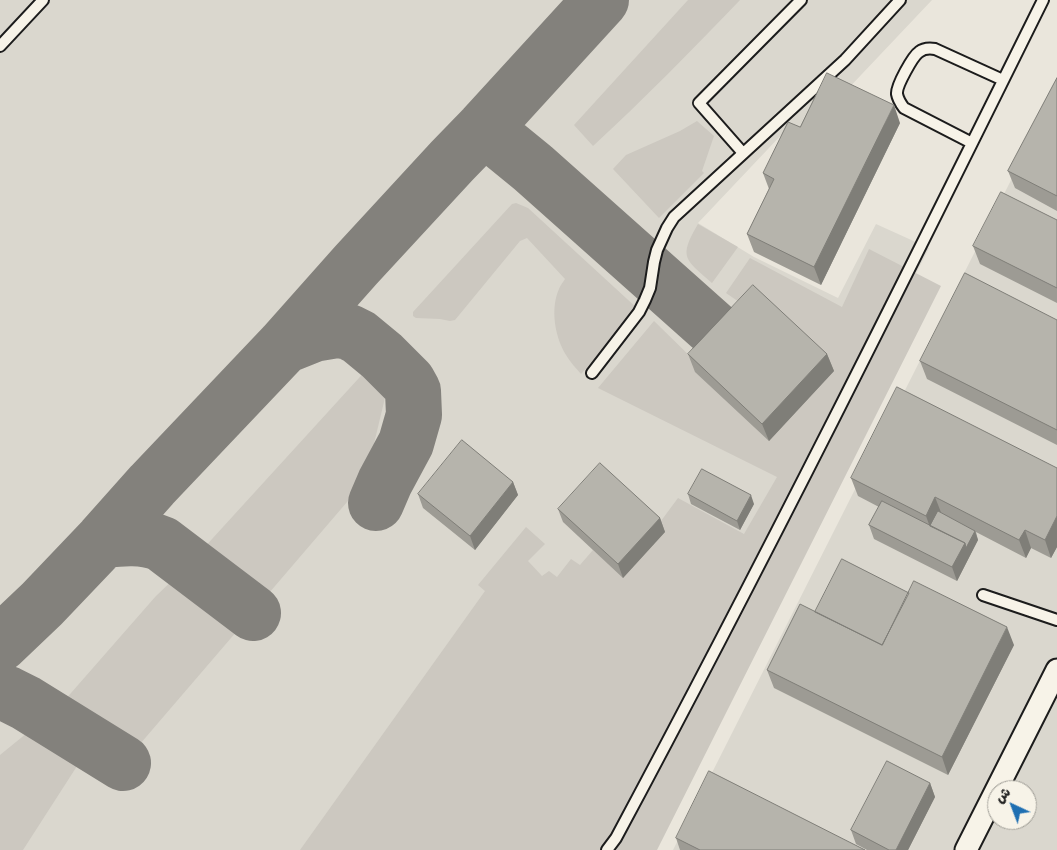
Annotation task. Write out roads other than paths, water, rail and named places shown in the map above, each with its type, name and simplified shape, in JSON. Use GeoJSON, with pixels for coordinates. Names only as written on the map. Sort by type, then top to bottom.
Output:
{"type":"FeatureCollection","features":[{"type":"Feature","properties":{"kind":"street"},"geometry":{"type":"LineString","coordinates":[[966,850],[1057,670]]}},
{"type":"Feature","properties":{"kind":"lane"},"geometry":{"type":"LineString","coordinates":[[0,46],[42,0]]}},
{"type":"Feature","properties":{"kind":"lane"},"geometry":{"type":"LineString","coordinates":[[743,154],[699,102],[801,0]]}},
{"type":"Feature","properties":{"kind":"lane"},"geometry":{"type":"LineString","coordinates":[[592,373],[640,312],[650,288],[657,250],[664,233],[674,217],[845,60],[900,0]]}},
{"type":"Feature","properties":{"kind":"lane"},"geometry":{"type":"LineString","coordinates":[[606,850],[616,838],[672,734],[913,262],[1043,0]]}},
{"type":"Feature","properties":{"kind":"lane"},"geometry":{"type":"LineString","coordinates":[[972,143],[904,108],[898,98],[897,91],[899,85],[917,53],[930,48],[1003,80]]}},
{"type":"Feature","properties":{"kind":"lane"},"geometry":{"type":"LineString","coordinates":[[983,595],[1057,620]]}}]}
